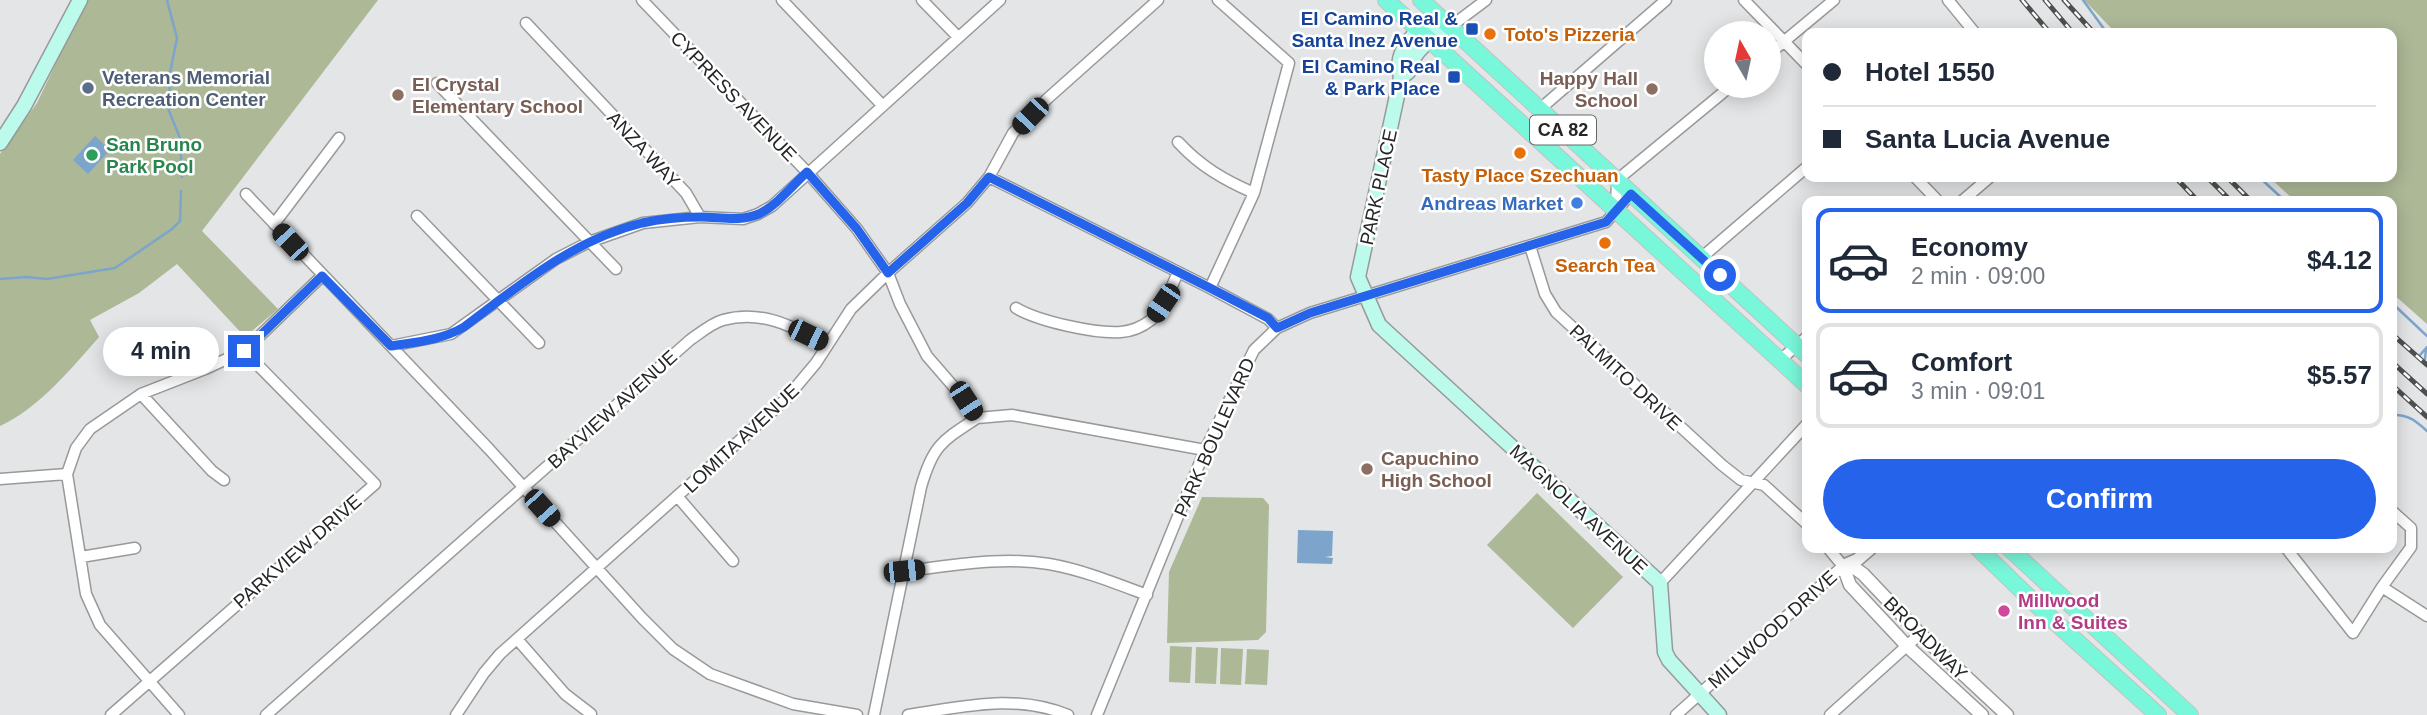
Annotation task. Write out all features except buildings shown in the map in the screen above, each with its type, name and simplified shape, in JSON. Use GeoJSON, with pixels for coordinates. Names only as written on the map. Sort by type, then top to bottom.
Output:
{"type":"FeatureCollection","features":[{"type":"Feature","properties":{"kind":"main road"},"geometry":{"type":"LineString","coordinates":[[0,143],[24,106],[80,0]]}},
{"type":"Feature","properties":{"kind":"main road","name":"CA 82"},"geometry":{"type":"LineString","coordinates":[[1387,0],[1802,380]]}},
{"type":"Feature","properties":{"kind":"main road","name":"CA 82"},"geometry":{"type":"LineString","coordinates":[[1421,0],[1701,258],[1802,344]]}},
{"type":"Feature","properties":{"kind":"main road"},"geometry":{"type":"LineString","coordinates":[[1425,35],[1450,27]]}},
{"type":"Feature","properties":{"kind":"main road","name":"PARK PLACE"},"geometry":{"type":"LineString","coordinates":[[1365,297],[1358,276],[1401,77],[1398,69],[1403,48],[1425,35]]}},
{"type":"Feature","properties":{"kind":"main road","name":"MAGNOLIA AVENUE"},"geometry":{"type":"LineString","coordinates":[[1365,297],[1379,325],[1660,583],[1665,652],[1669,660],[1719,715]]}},
{"type":"Feature","properties":{"kind":"main road"},"geometry":{"type":"LineString","coordinates":[[1983,553],[2158,715]]}},
{"type":"Feature","properties":{"kind":"main road"},"geometry":{"type":"LineString","coordinates":[[2014,553],[2190,715]]}},
{"type":"Feature","properties":{"kind":"street","name":"CYPRESS AVENUE"},"geometry":{"type":"LineString","coordinates":[[642,0],[807,172],[857,229],[888,273],[900,304],[927,356],[966,401],[977,418]]}},
{"type":"Feature","properties":{"kind":"street"},"geometry":{"type":"LineString","coordinates":[[782,0],[882,104]]}},
{"type":"Feature","properties":{"kind":"street"},"geometry":{"type":"LineString","coordinates":[[922,0],[958,37]]}},
{"type":"Feature","properties":{"kind":"street"},"geometry":{"type":"LineString","coordinates":[[391,346],[451,334],[556,259],[589,242],[643,223],[700,217],[743,219],[758,214],[772,206],[1000,0]]}},
{"type":"Feature","properties":{"kind":"street","name":"LOMITA AVENUE"},"geometry":{"type":"LineString","coordinates":[[458,715],[484,673],[517,639],[785,400],[816,363],[851,309],[967,203],[989,177],[1013,133],[1046,99],[1158,0]]}},
{"type":"Feature","properties":{"kind":"street"},"geometry":{"type":"LineString","coordinates":[[1210,288],[1254,192],[1289,64],[1218,0]]}},
{"type":"Feature","properties":{"kind":"street"},"geometry":{"type":"LineString","coordinates":[[1450,27],[1486,0]]}},
{"type":"Feature","properties":{"kind":"street"},"geometry":{"type":"LineString","coordinates":[[1540,109],[1667,0]]}},
{"type":"Feature","properties":{"kind":"street"},"geometry":{"type":"LineString","coordinates":[[1744,0],[1802,60]]}},
{"type":"Feature","properties":{"kind":"street"},"geometry":{"type":"LineString","coordinates":[[1784,41],[1834,0]]}},
{"type":"Feature","properties":{"kind":"street"},"geometry":{"type":"LineString","coordinates":[[1948,0],[1967,28]]}},
{"type":"Feature","properties":{"kind":"street","name":"ANZA WAY"},"geometry":{"type":"LineString","coordinates":[[526,23],[686,193],[700,217]]}},
{"type":"Feature","properties":{"kind":"street"},"geometry":{"type":"LineString","coordinates":[[437,83],[615,270]]}},
{"type":"Feature","properties":{"kind":"street"},"geometry":{"type":"LineString","coordinates":[[1616,210],[1617,180],[1716,98]]}},
{"type":"Feature","properties":{"kind":"street"},"geometry":{"type":"LineString","coordinates":[[274,224],[339,138]]}},
{"type":"Feature","properties":{"kind":"street"},"geometry":{"type":"LineString","coordinates":[[1178,142],[1193,158],[1224,180],[1254,192]]}},
{"type":"Feature","properties":{"kind":"street"},"geometry":{"type":"LineString","coordinates":[[1701,258],[1802,171]]}},
{"type":"Feature","properties":{"kind":"street"},"geometry":{"type":"LineString","coordinates":[[989,177],[1268,318],[1277,328]]}},
{"type":"Feature","properties":{"kind":"street"},"geometry":{"type":"LineString","coordinates":[[1920,182],[1933,196]]}},
{"type":"Feature","properties":{"kind":"street"},"geometry":{"type":"LineString","coordinates":[[1968,196],[1984,182]]}},
{"type":"Feature","properties":{"kind":"street"},"geometry":{"type":"LineString","coordinates":[[246,194],[489,449],[673,649],[710,674],[793,704],[857,715]]}},
{"type":"Feature","properties":{"kind":"street","name":"PARK BOULEVARD"},"geometry":{"type":"LineString","coordinates":[[1097,715],[1205,450],[1254,350],[1277,328],[1310,313],[1606,222],[1631,194]]}},
{"type":"Feature","properties":{"kind":"street"},"geometry":{"type":"LineString","coordinates":[[416,216],[540,343]]}},
{"type":"Feature","properties":{"kind":"street","name":"PALMITO DRIVE"},"geometry":{"type":"LineString","coordinates":[[1530,246],[1545,295],[1556,312],[1722,465],[1741,480],[1753,483]]}},
{"type":"Feature","properties":{"kind":"street"},"geometry":{"type":"LineString","coordinates":[[1016,308],[1032,317],[1105,332],[1123,332],[1139,328],[1153,318],[1178,272]]}},
{"type":"Feature","properties":{"kind":"street"},"geometry":{"type":"LineString","coordinates":[[179,715],[100,625],[86,594],[67,474],[76,448],[90,429],[141,394],[244,351],[322,276]]}},
{"type":"Feature","properties":{"kind":"street","name":"BAYVIEW AVENUE"},"geometry":{"type":"LineString","coordinates":[[266,715],[690,340],[721,320],[758,315],[790,326],[827,344]]}},
{"type":"Feature","properties":{"kind":"street"},"geometry":{"type":"LineString","coordinates":[[1780,360],[1802,347]]}},
{"type":"Feature","properties":{"kind":"street","name":"PARKVIEW DRIVE"},"geometry":{"type":"LineString","coordinates":[[111,715],[375,484],[244,351]]}},
{"type":"Feature","properties":{"kind":"street"},"geometry":{"type":"LineString","coordinates":[[141,394],[212,471],[224,480]]}},
{"type":"Feature","properties":{"kind":"street"},"geometry":{"type":"LineString","coordinates":[[874,715],[921,487],[929,460],[946,438],[977,418],[1012,415],[1205,450]]}},
{"type":"Feature","properties":{"kind":"street"},"geometry":{"type":"LineString","coordinates":[[1660,583],[1802,430]]}},
{"type":"Feature","properties":{"kind":"street"},"geometry":{"type":"LineString","coordinates":[[0,479],[67,474]]}},
{"type":"Feature","properties":{"kind":"street"},"geometry":{"type":"LineString","coordinates":[[1753,483],[1764,485],[1802,519]]}},
{"type":"Feature","properties":{"kind":"street"},"geometry":{"type":"LineString","coordinates":[[677,496],[733,561]]}},
{"type":"Feature","properties":{"kind":"street"},"geometry":{"type":"LineString","coordinates":[[2291,553],[2353,633],[2411,547],[2411,528],[2397,515]]}},
{"type":"Feature","properties":{"kind":"street"},"geometry":{"type":"LineString","coordinates":[[81,557],[135,548]]}},
{"type":"Feature","properties":{"kind":"street","name":"BROADWAY"},"geometry":{"type":"LineString","coordinates":[[1832,553],[1843,566],[1850,584],[1907,646],[1982,715]]}},
{"type":"Feature","properties":{"kind":"street","name":"MILLWOOD DRIVE"},"geometry":{"type":"LineString","coordinates":[[1676,715],[1843,566],[1865,553]]}},
{"type":"Feature","properties":{"kind":"street"},"geometry":{"type":"LineString","coordinates":[[904,571],[987,562],[1047,564],[1096,575],[1147,595]]}},
{"type":"Feature","properties":{"kind":"street","name":"BROADWAY"},"geometry":{"type":"LineString","coordinates":[[1843,566],[1863,574],[1920,634],[2007,715]]}},
{"type":"Feature","properties":{"kind":"street"},"geometry":{"type":"LineString","coordinates":[[2382,587],[2427,616]]}},
{"type":"Feature","properties":{"kind":"street"},"geometry":{"type":"LineString","coordinates":[[1830,715],[1920,634]]}},
{"type":"Feature","properties":{"kind":"street"},"geometry":{"type":"LineString","coordinates":[[517,639],[565,694],[591,714]]}},
{"type":"Feature","properties":{"kind":"street"},"geometry":{"type":"LineString","coordinates":[[908,715],[1005,701],[1053,709],[1068,715]]}},
{"type":"Feature","properties":{"kind":"green space"},"geometry":{"type":"Polygon","coordinates":[[[86,0],[378,0],[202,231],[278,309],[245,337],[177,264],[139,293],[90,320],[99,337],[41,399],[0,426],[0,154],[37,103],[86,0]]]}},
{"type":"Feature","properties":{"kind":"green space"},"geometry":{"type":"Polygon","coordinates":[[[2084,0],[2427,0],[2427,324],[2397,297],[2397,196],[2290,196],[2274,182],[2397,182],[2397,28],[2111,28],[2084,0]]]}},
{"type":"Feature","properties":{"kind":"green space"},"geometry":{"type":"Polygon","coordinates":[[[1537,493],[1623,577],[1573,628],[1487,545],[1537,493]]]}},
{"type":"Feature","properties":{"kind":"green space"},"geometry":{"type":"Polygon","coordinates":[[[1202,497],[1263,498],[1269,505],[1266,632],[1258,640],[1167,643],[1169,572],[1202,497]]]}},
{"type":"Feature","properties":{"kind":"green space"},"geometry":{"type":"Polygon","coordinates":[[[1170,646],[1192,647],[1190,683],[1169,682],[1170,646]]]}},
{"type":"Feature","properties":{"kind":"green space"},"geometry":{"type":"Polygon","coordinates":[[[1196,647],[1218,648],[1216,684],[1195,683],[1196,647]]]}},
{"type":"Feature","properties":{"kind":"green space"},"geometry":{"type":"Polygon","coordinates":[[[1221,648],[1243,649],[1241,685],[1220,684],[1221,648]]]}},
{"type":"Feature","properties":{"kind":"green space"},"geometry":{"type":"Polygon","coordinates":[[[1247,649],[1269,650],[1267,685],[1245,684],[1247,649]]]}},
{"type":"Feature","properties":{"kind":"water","name":"San Bruno Park Pool"},"geometry":{"type":"Polygon","coordinates":[[[95,136],[110,150],[88,174],[73,160],[95,136]]]}},
{"type":"Feature","properties":{"kind":"water"},"geometry":{"type":"Polygon","coordinates":[[[1298,530],[1333,531],[1332,556],[1325,557],[1333,558],[1332,564],[1297,563],[1298,530]]]}},
{"type":"Feature","properties":{"kind":"waterway"},"geometry":{"type":"LineString","coordinates":[[167,0],[177,38],[170,73],[169,111],[180,138],[182,177]]}},
{"type":"Feature","properties":{"kind":"waterway"},"geometry":{"type":"LineString","coordinates":[[2083,0],[2103,28]]}},
{"type":"Feature","properties":{"kind":"waterway"},"geometry":{"type":"LineString","coordinates":[[2264,182],[2280,196]]}},
{"type":"Feature","properties":{"kind":"waterway"},"geometry":{"type":"LineString","coordinates":[[0,279],[47,279],[115,268],[180,221],[181,191]]}},
{"type":"Feature","properties":{"kind":"waterway"},"geometry":{"type":"LineString","coordinates":[[2397,308],[2427,336]]}},
{"type":"Feature","properties":{"kind":"waterway"},"geometry":{"type":"LineString","coordinates":[[2420,355],[2427,347]]}},
{"type":"Feature","properties":{"kind":"waterway"},"geometry":{"type":"LineString","coordinates":[[2425,359],[2426,349]]}},
{"type":"Feature","properties":{"kind":"waterway"},"geometry":{"type":"LineString","coordinates":[[2397,415],[2411,419],[2427,431]]}},
{"type":"Feature","properties":{"kind":"railway"},"geometry":{"type":"LineString","coordinates":[[2022,0],[2046,28]]}},
{"type":"Feature","properties":{"kind":"railway"},"geometry":{"type":"LineString","coordinates":[[2045,0],[2069,28]]}},
{"type":"Feature","properties":{"kind":"railway"},"geometry":{"type":"LineString","coordinates":[[2064,0],[2089,28]]}},
{"type":"Feature","properties":{"kind":"railway"},"geometry":{"type":"LineString","coordinates":[[2180,182],[2193,196]]}},
{"type":"Feature","properties":{"kind":"railway"},"geometry":{"type":"LineString","coordinates":[[2212,182],[2226,196]]}},
{"type":"Feature","properties":{"kind":"railway"},"geometry":{"type":"LineString","coordinates":[[2232,182],[2246,196]]}},
{"type":"Feature","properties":{"kind":"railway"},"geometry":{"type":"LineString","coordinates":[[2397,338],[2427,365]]}},
{"type":"Feature","properties":{"kind":"railway"},"geometry":{"type":"LineString","coordinates":[[2397,367],[2427,394]]}},
{"type":"Feature","properties":{"kind":"railway"},"geometry":{"type":"LineString","coordinates":[[2397,390],[2427,417]]}},
{"type":"Feature","properties":{"kind":"place","name":"El Camino Real & Santa Inez Avenue"},"geometry":{"type":"Point","coordinates":[1472,29]}},
{"type":"Feature","properties":{"kind":"place","name":"Toto's Pizzeria"},"geometry":{"type":"Point","coordinates":[1490,34]}},
{"type":"Feature","properties":{"kind":"place","name":"El Camino Real & Park Place"},"geometry":{"type":"Point","coordinates":[1454,77]}},
{"type":"Feature","properties":{"kind":"place","name":"Veterans Memorial Recreation Center"},"geometry":{"type":"Point","coordinates":[88,88]}},
{"type":"Feature","properties":{"kind":"place","name":"Happy Hall School"},"geometry":{"type":"Point","coordinates":[1652,89]}},
{"type":"Feature","properties":{"kind":"place","name":"El Crystal Elementary School"},"geometry":{"type":"Point","coordinates":[398,95]}},
{"type":"Feature","properties":{"kind":"place","name":"Tasty Place Szechuan"},"geometry":{"type":"Point","coordinates":[1520,153]}},
{"type":"Feature","properties":{"kind":"place","name":"San Bruno Park Pool"},"geometry":{"type":"Point","coordinates":[92,155]}},
{"type":"Feature","properties":{"kind":"place","name":"Andreas Market"},"geometry":{"type":"Point","coordinates":[1577,203]}},
{"type":"Feature","properties":{"kind":"place","name":"Search Tea"},"geometry":{"type":"Point","coordinates":[1605,243]}},
{"type":"Feature","properties":{"kind":"place","name":"Capuchino High School"},"geometry":{"type":"Point","coordinates":[1367,469]}},
{"type":"Feature","properties":{"kind":"place","name":"Millwood Inn & Suites"},"geometry":{"type":"Point","coordinates":[2004,611]}},
{"type":"Feature","properties":{"kind":"route"},"geometry":{"type":"LineString","coordinates":[[244,351],[322,276],[391,346],[435,339],[464,327],[571,250],[643,223],[700,217],[743,219],[772,206],[807,172],[857,229],[888,273],[967,203],[989,177],[1268,318],[1277,328],[1310,313],[1606,222],[1631,194],[1720,275]]}}]}
